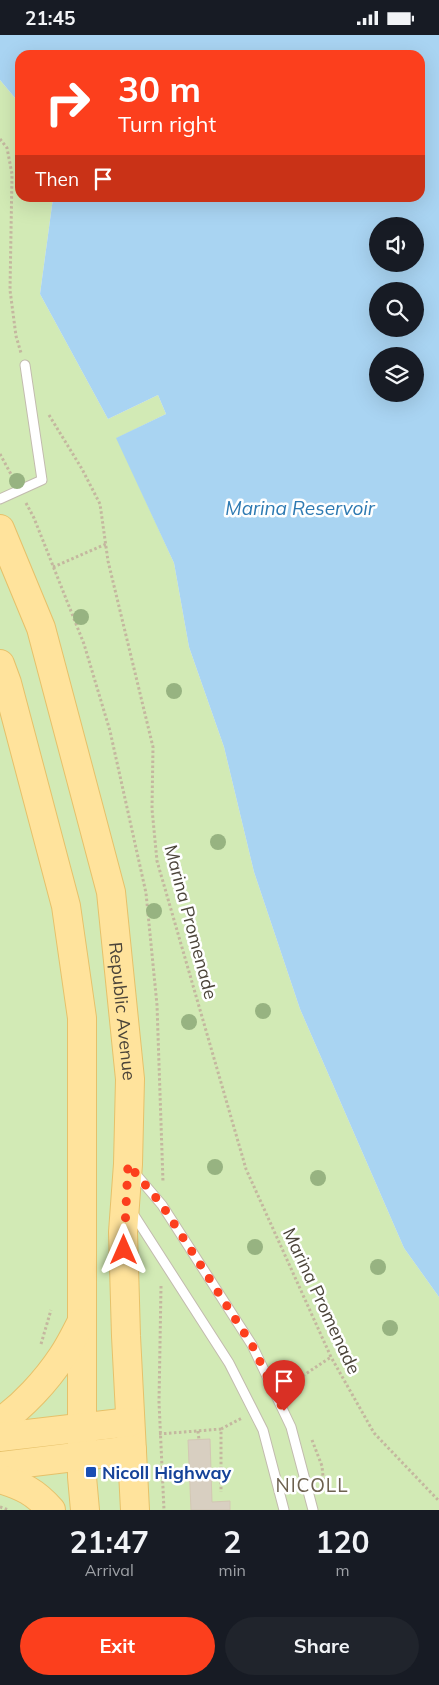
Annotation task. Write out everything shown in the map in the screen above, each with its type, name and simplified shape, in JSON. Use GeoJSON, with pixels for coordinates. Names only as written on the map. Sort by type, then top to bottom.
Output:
{"type":"FeatureCollection","features":[{"type":"Feature","properties":{"kind":"main road","name":"Republic Avenue"},"geometry":{"type":"LineString","coordinates":[[0,529],[41,628],[111,892],[130,1079],[124,1232],[130,1422],[135,1510]]}},
{"type":"Feature","properties":{"kind":"main road"},"geometry":{"type":"LineString","coordinates":[[0,664],[7,683],[66,906],[82,1018],[82,1428],[85,1510]]}},
{"type":"Feature","properties":{"kind":"main road"},"geometry":{"type":"LineString","coordinates":[[0,1421],[12,1414],[30,1397],[62,1358],[82,1321]]}},
{"type":"Feature","properties":{"kind":"main road"},"geometry":{"type":"LineString","coordinates":[[0,1437],[130,1422]]}},
{"type":"Feature","properties":{"kind":"main road"},"geometry":{"type":"LineString","coordinates":[[0,1466],[132,1450]]}},
{"type":"Feature","properties":{"kind":"main road"},"geometry":{"type":"LineString","coordinates":[[0,1479],[20,1485],[39,1496],[51,1510]]}},
{"type":"Feature","properties":{"kind":"lane"},"geometry":{"type":"LineString","coordinates":[[0,499],[42,480],[25,365]]}},
{"type":"Feature","properties":{"kind":"lane"},"geometry":{"type":"LineString","coordinates":[[128,1164],[162,1205],[252,1345],[291,1427],[313,1510]]}},
{"type":"Feature","properties":{"kind":"lane"},"geometry":{"type":"LineString","coordinates":[[125,1200],[229,1363],[263,1431],[284,1510]]}},
{"type":"Feature","properties":{"kind":"path"},"geometry":{"type":"LineString","coordinates":[[0,139],[7,148],[12,174],[10,290],[16,336],[25,365]]}},
{"type":"Feature","properties":{"kind":"path","name":"Marina Promenade"},"geometry":{"type":"LineString","coordinates":[[46,411],[82,469],[100,504],[108,561],[153,747],[152,809],[157,861],[246,1169],[330,1357],[374,1433],[439,1501]]}},
{"type":"Feature","properties":{"kind":"path"},"geometry":{"type":"LineString","coordinates":[[53,567],[106,544]]}},
{"type":"Feature","properties":{"kind":"path"},"geometry":{"type":"LineString","coordinates":[[160,1434],[221,1429],[221,1492]]}},
{"type":"Feature","properties":{"kind":"path"},"geometry":{"type":"LineString","coordinates":[[198,1431],[199,1440]]}},
{"type":"Feature","properties":{"kind":"path"},"geometry":{"type":"LineString","coordinates":[[0,1507],[9,1510]]}},
{"type":"Feature","properties":{"kind":"green space"},"geometry":{"type":"Polygon","coordinates":[[[0,80],[15,98],[15,202],[52,202],[40,294],[108,419],[158,395],[166,414],[117,438],[174,563],[189,647],[224,747],[254,872],[300,1009],[404,1248],[439,1297],[439,1510],[0,1510],[0,80]]]}},
{"type":"Feature","properties":{"kind":"water","name":"Marina Reservoir"},"geometry":{"type":"Polygon","coordinates":[[[0,35],[439,35],[439,1297],[404,1248],[300,1009],[254,872],[224,747],[189,647],[174,563],[116,438],[166,414],[158,395],[108,419],[40,294],[52,202],[425,202],[425,50],[15,50],[15,98],[0,80],[0,35]]]}},
{"type":"Feature","properties":{"kind":"building"},"geometry":{"type":"Polygon","coordinates":[[[210,1439],[212,1502],[230,1501],[230,1510],[191,1510],[188,1440],[210,1439]]]}},
{"type":"Feature","properties":{"kind":"place","name":"Nicoll Highway"},"geometry":{"type":"Point","coordinates":[91,1472]}},
{"type":"Feature","properties":{"kind":"district","name":"NICOLL"},"geometry":{"type":"Point","coordinates":[312,1485]}},
{"type":"Feature","properties":{"kind":"route"},"geometry":{"type":"LineString","coordinates":[[124,1250],[128,1164],[162,1205],[252,1345],[284,1411]]}}]}
